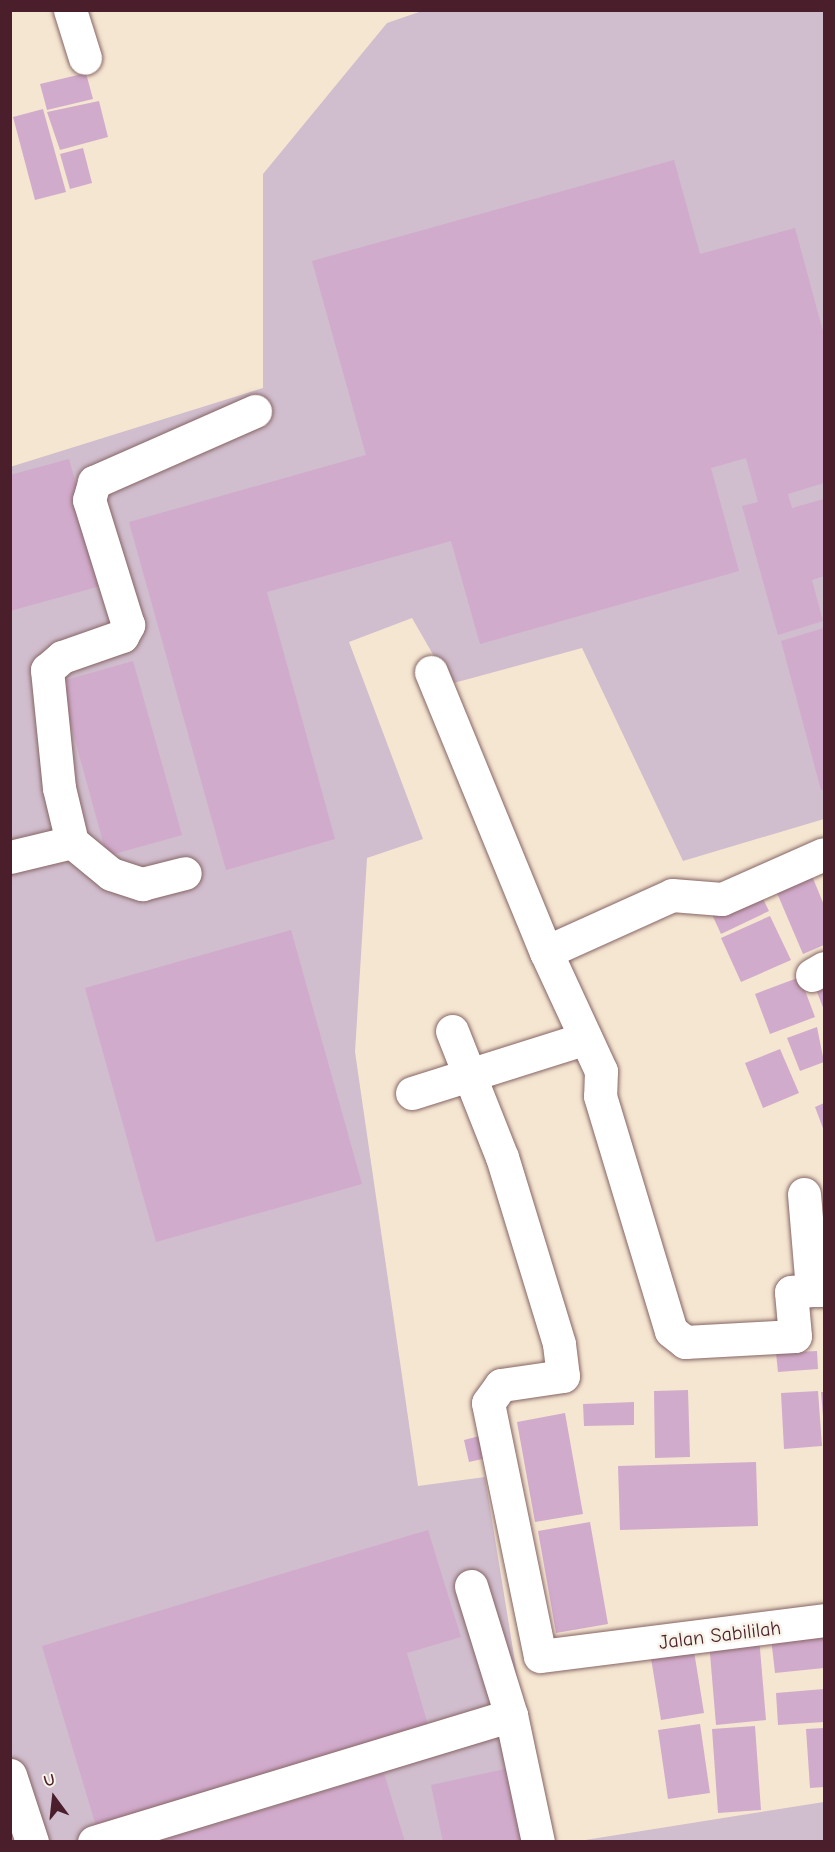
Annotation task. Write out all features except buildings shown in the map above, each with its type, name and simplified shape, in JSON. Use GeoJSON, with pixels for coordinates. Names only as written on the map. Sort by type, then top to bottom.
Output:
{"type":"FeatureCollection","features":[{"type":"Feature","properties":{"kind":"street"},"geometry":{"type":"LineString","coordinates":[[70,10],[85,58]]}},
{"type":"Feature","properties":{"kind":"street"},"geometry":{"type":"LineString","coordinates":[[185,873],[142,884],[111,874],[72,842],[59,788],[47,670],[62,657],[122,636],[128,624],[89,500],[94,482],[255,411]]}},
{"type":"Feature","properties":{"kind":"street"},"geometry":{"type":"LineString","coordinates":[[431,672],[546,952],[601,1071],[600,1096],[671,1331],[685,1342],[795,1336],[791,1292],[818,1290],[804,1194]]}},
{"type":"Feature","properties":{"kind":"street"},"geometry":{"type":"LineString","coordinates":[[10,857],[72,842]]}},
{"type":"Feature","properties":{"kind":"street"},"geometry":{"type":"LineString","coordinates":[[546,952],[672,895],[722,899],[825,854]]}},
{"type":"Feature","properties":{"kind":"street"},"geometry":{"type":"LineString","coordinates":[[452,1032],[467,1076]]}},
{"type":"Feature","properties":{"kind":"street"},"geometry":{"type":"LineString","coordinates":[[412,1093],[586,1038]]}},
{"type":"Feature","properties":{"kind":"street","name":"Jalan Sabililah"},"geometry":{"type":"LineString","coordinates":[[467,1076],[502,1157],[559,1344],[563,1376],[501,1385],[488,1403],[540,1656],[825,1620]]}},
{"type":"Feature","properties":{"kind":"street"},"geometry":{"type":"LineString","coordinates":[[471,1586],[511,1715],[538,1842]]}},
{"type":"Feature","properties":{"kind":"street"},"geometry":{"type":"LineString","coordinates":[[94,1842],[511,1715]]}},
{"type":"Feature","properties":{"kind":"street"},"geometry":{"type":"LineString","coordinates":[[10,1775],[32,1842]]}},
{"type":"Feature","properties":{"kind":"shaded area"},"geometry":{"type":"Polygon","coordinates":[[[425,10],[824,11],[824,819],[683,861],[582,648],[450,684],[412,618],[349,642],[423,839],[367,858],[355,1052],[418,1486],[485,1477],[544,1841],[11,1841],[10,467],[263,388],[263,174],[387,23],[425,10]]]}},
{"type":"Feature","properties":{"kind":"shaded area"},"geometry":{"type":"Polygon","coordinates":[[[824,1802],[824,1841],[579,1841],[824,1802]]]}}]}
